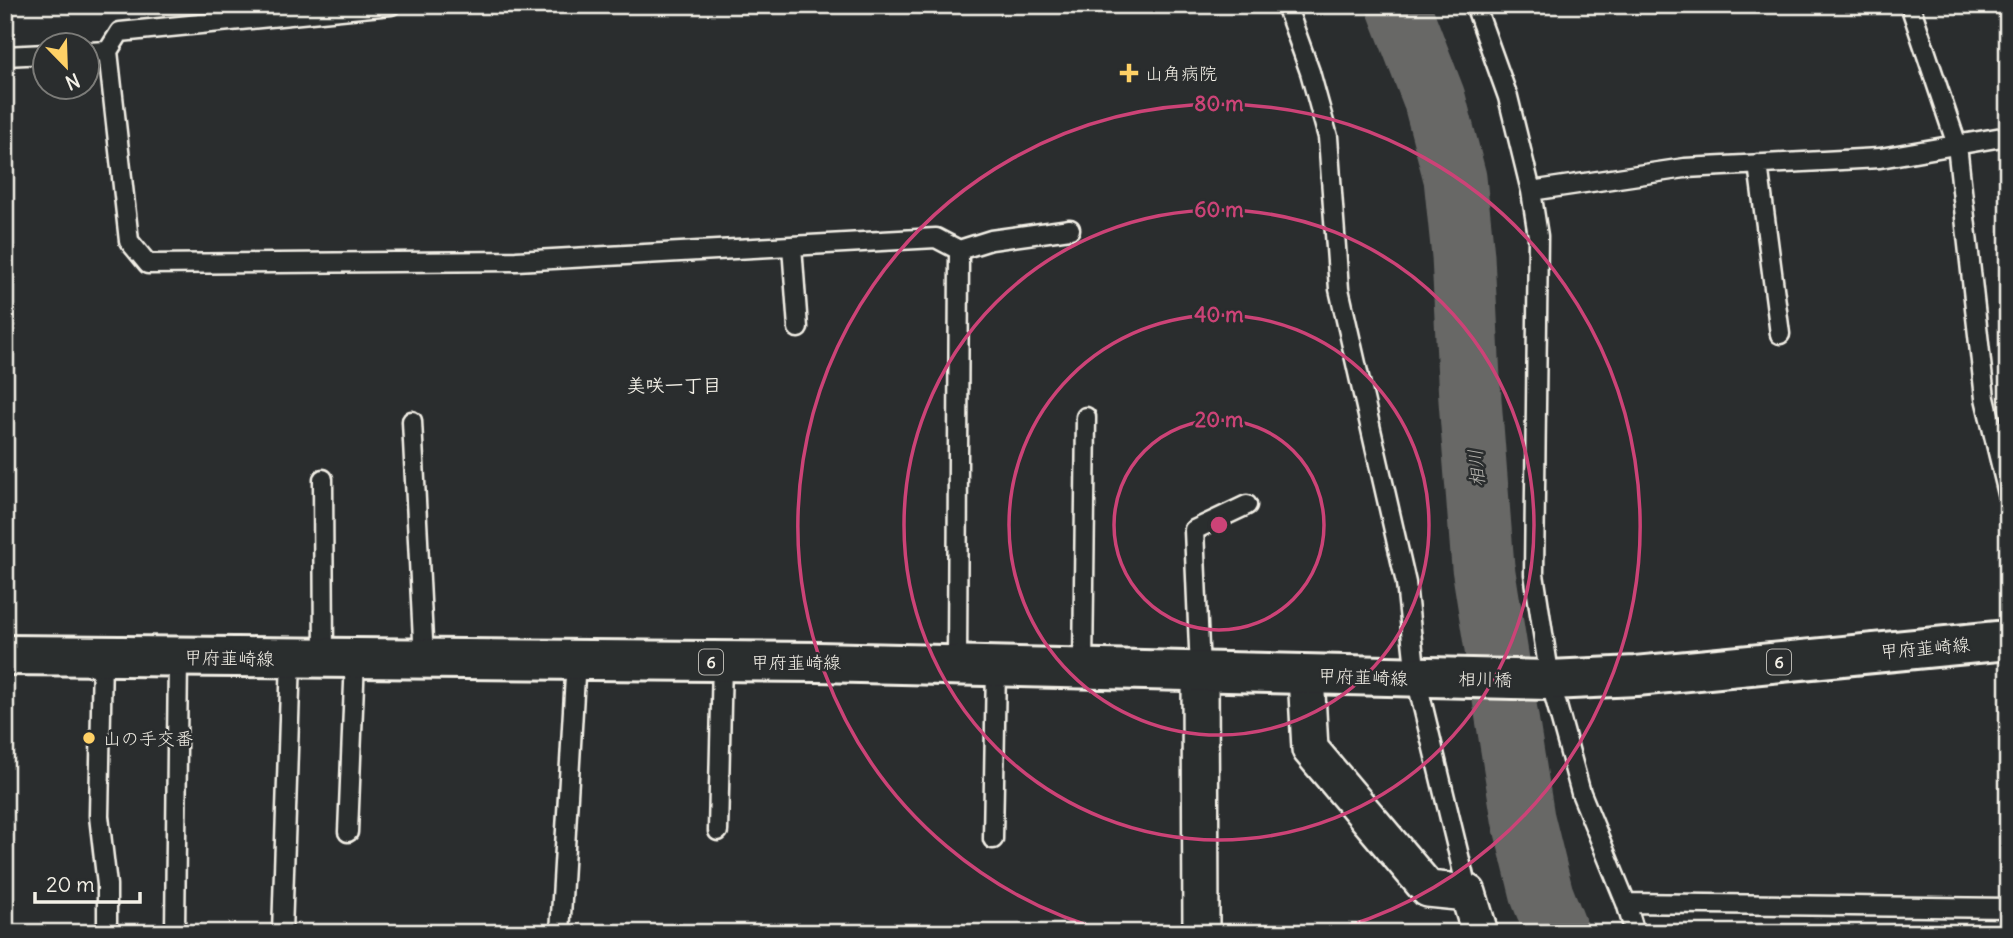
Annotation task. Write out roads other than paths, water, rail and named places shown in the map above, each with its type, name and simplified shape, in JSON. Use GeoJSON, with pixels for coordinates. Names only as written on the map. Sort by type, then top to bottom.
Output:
{"type":"FeatureCollection","features":[{"type":"Feature","properties":{"kind":"main road","name":"甲府韮崎線"},"geometry":{"type":"LineString","coordinates":[[1550,680],[1636,676],[2008,640]]}},
{"type":"Feature","properties":{"kind":"main road","name":"甲府韮崎線"},"geometry":{"type":"LineString","coordinates":[[5,655],[576,659],[1418,678]]}},
{"type":"Feature","properties":{"kind":"main road","name":"相川橋"},"geometry":{"type":"LineString","coordinates":[[1418,678],[1550,680]]}},
{"type":"Feature","properties":{"kind":"street"},"geometry":{"type":"LineString","coordinates":[[1200,671],[1201,933]]}},
{"type":"Feature","properties":{"kind":"street"},"geometry":{"type":"LineString","coordinates":[[1306,675],[1310,749],[1428,889],[1468,893],[1480,933]]}},
{"type":"Feature","properties":{"kind":"lane"},"geometry":{"type":"LineString","coordinates":[[391,5],[120,32],[108,51],[129,241],[148,264],[516,261],[936,237],[959,250],[991,240],[1070,229]]}},
{"type":"Feature","properties":{"kind":"lane"},"geometry":{"type":"LineString","coordinates":[[1286,5],[1310,72],[1328,137],[1339,289],[1406,583],[1418,678],[1468,893]]}},
{"type":"Feature","properties":{"kind":"lane"},"geometry":{"type":"LineString","coordinates":[[1475,5],[1508,97],[1531,191],[1538,236],[1534,574],[1550,680],[1581,793],[1626,903],[1634,933]]}},
{"type":"Feature","properties":{"kind":"lane"},"geometry":{"type":"LineString","coordinates":[[1910,5],[1956,145],[1985,398],[2008,494]]}},
{"type":"Feature","properties":{"kind":"lane"},"geometry":{"type":"LineString","coordinates":[[102,51],[108,51]]}},
{"type":"Feature","properties":{"kind":"lane"},"geometry":{"type":"LineString","coordinates":[[5,56],[32,55]]}},
{"type":"Feature","properties":{"kind":"lane"},"geometry":{"type":"LineString","coordinates":[[1531,191],[1685,168],[1880,158],[2008,136]]}},
{"type":"Feature","properties":{"kind":"lane"},"geometry":{"type":"LineString","coordinates":[[1758,164],[1780,334]]}},
{"type":"Feature","properties":{"kind":"lane"},"geometry":{"type":"LineString","coordinates":[[792,246],[798,328]]}},
{"type":"Feature","properties":{"kind":"lane"},"geometry":{"type":"LineString","coordinates":[[957,666],[959,250]]}},
{"type":"Feature","properties":{"kind":"lane"},"geometry":{"type":"LineString","coordinates":[[1083,669],[1087,417]]}},
{"type":"Feature","properties":{"kind":"lane"},"geometry":{"type":"LineString","coordinates":[[412,421],[424,660]]}},
{"type":"Feature","properties":{"kind":"lane"},"geometry":{"type":"LineString","coordinates":[[323,479],[323,659],[348,832]]}},
{"type":"Feature","properties":{"kind":"lane"},"geometry":{"type":"LineString","coordinates":[[1200,671],[1194,530],[1247,505]]}},
{"type":"Feature","properties":{"kind":"lane"},"geometry":{"type":"LineString","coordinates":[[102,656],[99,816],[107,885],[107,933]]}},
{"type":"Feature","properties":{"kind":"lane"},"geometry":{"type":"LineString","coordinates":[[175,931],[178,657]]}},
{"type":"Feature","properties":{"kind":"lane"},"geometry":{"type":"LineString","coordinates":[[282,933],[323,659]]}},
{"type":"Feature","properties":{"kind":"lane"},"geometry":{"type":"LineString","coordinates":[[561,933],[576,659]]}},
{"type":"Feature","properties":{"kind":"lane"},"geometry":{"type":"LineString","coordinates":[[718,831],[722,662]]}},
{"type":"Feature","properties":{"kind":"lane"},"geometry":{"type":"LineString","coordinates":[[993,839],[996,667]]}},
{"type":"Feature","properties":{"kind":"lane"},"geometry":{"type":"LineString","coordinates":[[1626,903],[2008,908]]}},
{"type":"Feature","properties":{"kind":"waterway","name":"相川"},"geometry":{"type":"LineString","coordinates":[[1398,5],[1434,98],[1455,178],[1463,256],[1470,400],[1483,567],[1523,818],[1542,895],[1557,933]]}},
{"type":"Feature","properties":{"kind":"place","name":"山角病院"},"geometry":{"type":"Point","coordinates":[1129,73]}},
{"type":"Feature","properties":{"kind":"place","name":"山の手交番"},"geometry":{"type":"Point","coordinates":[89,738]}},
{"type":"Feature","properties":{"kind":"district","name":"美咲一丁目"},"geometry":{"type":"Point","coordinates":[674,385]}}]}
